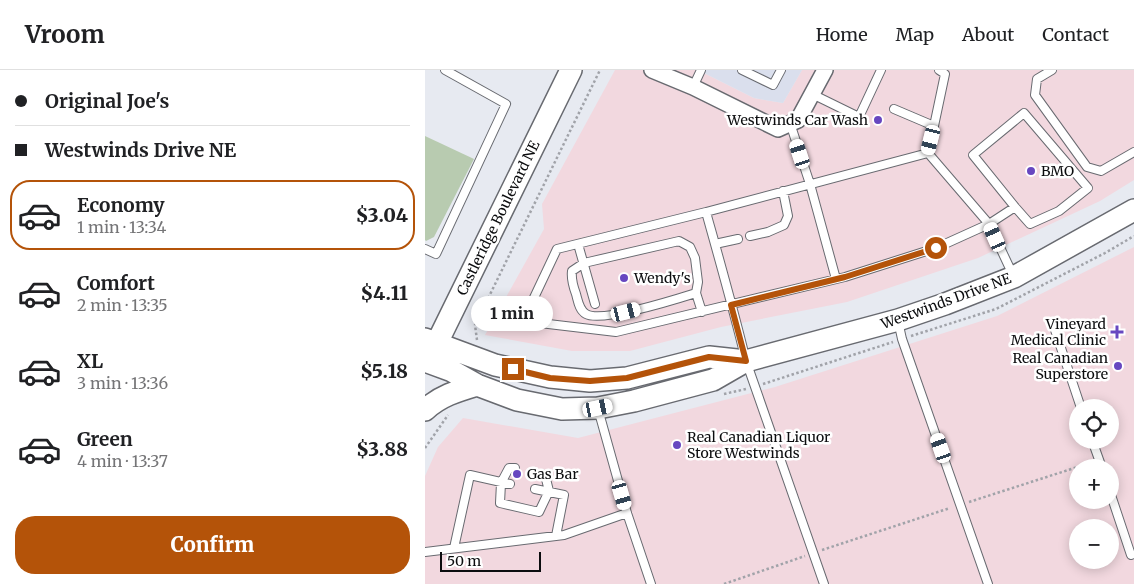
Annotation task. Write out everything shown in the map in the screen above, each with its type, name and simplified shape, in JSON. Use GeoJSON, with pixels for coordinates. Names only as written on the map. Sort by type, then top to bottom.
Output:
{"type":"FeatureCollection","features":[{"type":"Feature","properties":{"kind":"street","name":"Castleridge Boulevard NE"},"geometry":{"type":"LineString","coordinates":[[426,363],[431,341],[571,70]]}},
{"type":"Feature","properties":{"kind":"street"},"geometry":{"type":"LineString","coordinates":[[652,70],[778,129],[798,120],[825,70]]}},
{"type":"Feature","properties":{"kind":"street","name":"Westwinds Drive NE"},"geometry":{"type":"LineString","coordinates":[[426,363],[452,371],[477,385],[517,400],[562,409],[598,408],[634,401],[713,380],[746,361],[898,320],[1014,277],[1134,210]]}},
{"type":"Feature","properties":{"kind":"street","name":"Westwinds Drive NE"},"geometry":{"type":"LineString","coordinates":[[431,341],[495,365],[550,378],[590,381],[627,378],[709,357],[746,361]]}},
{"type":"Feature","properties":{"kind":"street"},"geometry":{"type":"LineString","coordinates":[[425,410],[433,402],[447,395],[477,385]]}},
{"type":"Feature","properties":{"kind":"lane"},"geometry":{"type":"LineString","coordinates":[[425,249],[436,254],[506,104],[445,70]]}},
{"type":"Feature","properties":{"kind":"lane"},"geometry":{"type":"LineString","coordinates":[[693,88],[701,70]]}},
{"type":"Feature","properties":{"kind":"lane"},"geometry":{"type":"LineString","coordinates":[[742,70],[773,85],[781,70]]}},
{"type":"Feature","properties":{"kind":"lane"},"geometry":{"type":"LineString","coordinates":[[812,94],[859,117],[881,70]]}},
{"type":"Feature","properties":{"kind":"lane"},"geometry":{"type":"LineString","coordinates":[[928,153],[945,74],[939,70]]}},
{"type":"Feature","properties":{"kind":"lane"},"geometry":{"type":"LineString","coordinates":[[1052,70],[1037,79],[1035,95],[1087,167],[1101,171],[1134,152]]}},
{"type":"Feature","properties":{"kind":"lane"},"geometry":{"type":"LineString","coordinates":[[867,98],[876,101]]}},
{"type":"Feature","properties":{"kind":"lane"},"geometry":{"type":"LineString","coordinates":[[894,109],[935,126]]}},
{"type":"Feature","properties":{"kind":"lane"},"geometry":{"type":"LineString","coordinates":[[1024,113],[1088,188],[1059,211],[1030,224],[1015,207],[973,155],[1024,113]]}},
{"type":"Feature","properties":{"kind":"lane"},"geometry":{"type":"LineString","coordinates":[[790,123],[810,184],[835,279]]}},
{"type":"Feature","properties":{"kind":"lane"},"geometry":{"type":"LineString","coordinates":[[928,153],[706,212],[557,249],[523,321],[616,332],[703,312],[835,279],[936,248],[989,224],[1015,207]]}},
{"type":"Feature","properties":{"kind":"lane"},"geometry":{"type":"LineString","coordinates":[[928,153],[989,224],[1014,277]]}},
{"type":"Feature","properties":{"kind":"lane"},"geometry":{"type":"LineString","coordinates":[[750,236],[768,232],[784,225],[788,216],[783,191]]}},
{"type":"Feature","properties":{"kind":"lane"},"geometry":{"type":"LineString","coordinates":[[706,212],[746,361],[824,584]]}},
{"type":"Feature","properties":{"kind":"lane"},"geometry":{"type":"LineString","coordinates":[[715,244],[738,239]]}},
{"type":"Feature","properties":{"kind":"lane"},"geometry":{"type":"LineString","coordinates":[[696,293],[626,312],[588,316],[581,311],[571,278],[572,271],[584,263],[679,241],[689,247],[695,258],[698,282],[696,293],[703,312]]}},
{"type":"Feature","properties":{"kind":"lane"},"geometry":{"type":"LineString","coordinates":[[578,244],[595,304]]}},
{"type":"Feature","properties":{"kind":"lane"},"geometry":{"type":"LineString","coordinates":[[898,320],[902,339],[988,584]]}},
{"type":"Feature","properties":{"kind":"lane"},"geometry":{"type":"LineString","coordinates":[[1055,327],[1078,399]]}},
{"type":"Feature","properties":{"kind":"lane"},"geometry":{"type":"LineString","coordinates":[[598,408],[627,513],[651,584]]}},
{"type":"Feature","properties":{"kind":"lane"},"geometry":{"type":"LineString","coordinates":[[515,468],[509,468],[501,483],[500,503],[539,512],[549,491],[545,475],[539,474]]}},
{"type":"Feature","properties":{"kind":"lane"},"geometry":{"type":"LineString","coordinates":[[454,548],[470,475],[510,484]]}},
{"type":"Feature","properties":{"kind":"lane"},"geometry":{"type":"LineString","coordinates":[[535,489],[564,495],[556,536]]}},
{"type":"Feature","properties":{"kind":"lane"},"geometry":{"type":"LineString","coordinates":[[1116,509],[1131,555]]}},
{"type":"Feature","properties":{"kind":"lane"},"geometry":{"type":"LineString","coordinates":[[425,552],[564,535],[627,513]]}},
{"type":"Feature","properties":{"kind":"path"},"geometry":{"type":"LineString","coordinates":[[477,340],[475,325],[600,70]]}},
{"type":"Feature","properties":{"kind":"path"},"geometry":{"type":"LineString","coordinates":[[425,448],[449,414]]}},
{"type":"Feature","properties":{"kind":"path"},"geometry":{"type":"LineString","coordinates":[[724,584],[960,504],[1069,473]]}},
{"type":"Feature","properties":{"kind":"shaded area"},"geometry":{"type":"Polygon","coordinates":[[[615,70],[698,70],[754,98],[783,103],[802,70],[1134,70],[1134,180],[1100,201],[978,258],[847,302],[721,327],[630,351],[572,351],[485,335],[544,229],[542,204],[615,70]]]}},
{"type":"Feature","properties":{"kind":"shaded area"},"geometry":{"type":"Polygon","coordinates":[[[698,70],[802,70],[783,103],[754,98],[698,70]]]}},
{"type":"Feature","properties":{"kind":"shaded area"},"geometry":{"type":"Polygon","coordinates":[[[1134,247],[1134,584],[425,584],[425,476],[438,447],[463,418],[578,438],[775,387],[997,316],[1134,247]]]}},
{"type":"Feature","properties":{"kind":"green space"},"geometry":{"type":"Polygon","coordinates":[[[425,136],[474,159],[434,237],[426,241],[425,240],[425,136]]]}},
{"type":"Feature","properties":{"kind":"place","name":"Westwinds Car Wash"},"geometry":{"type":"Point","coordinates":[878,120]}},
{"type":"Feature","properties":{"kind":"place","name":"BMO"},"geometry":{"type":"Point","coordinates":[1031,171]}},
{"type":"Feature","properties":{"kind":"place","name":"Wendy's"},"geometry":{"type":"Point","coordinates":[624,278]}},
{"type":"Feature","properties":{"kind":"place","name":"Vineyard Medical Clinic"},"geometry":{"type":"Point","coordinates":[1117,332]}},
{"type":"Feature","properties":{"kind":"place","name":"Real Canadian Superstore"},"geometry":{"type":"Point","coordinates":[1118,366]}},
{"type":"Feature","properties":{"kind":"place","name":"Real Canadian Liquor Store Westwinds"},"geometry":{"type":"Point","coordinates":[677,445]}},
{"type":"Feature","properties":{"kind":"place","name":"Gas Bar"},"geometry":{"type":"Point","coordinates":[517,474]}},
{"type":"Feature","properties":{"kind":"route"},"geometry":{"type":"LineString","coordinates":[[513,369],[550,378],[590,381],[627,378],[709,357],[746,361],[731,305],[845,277],[936,248]]}}]}
